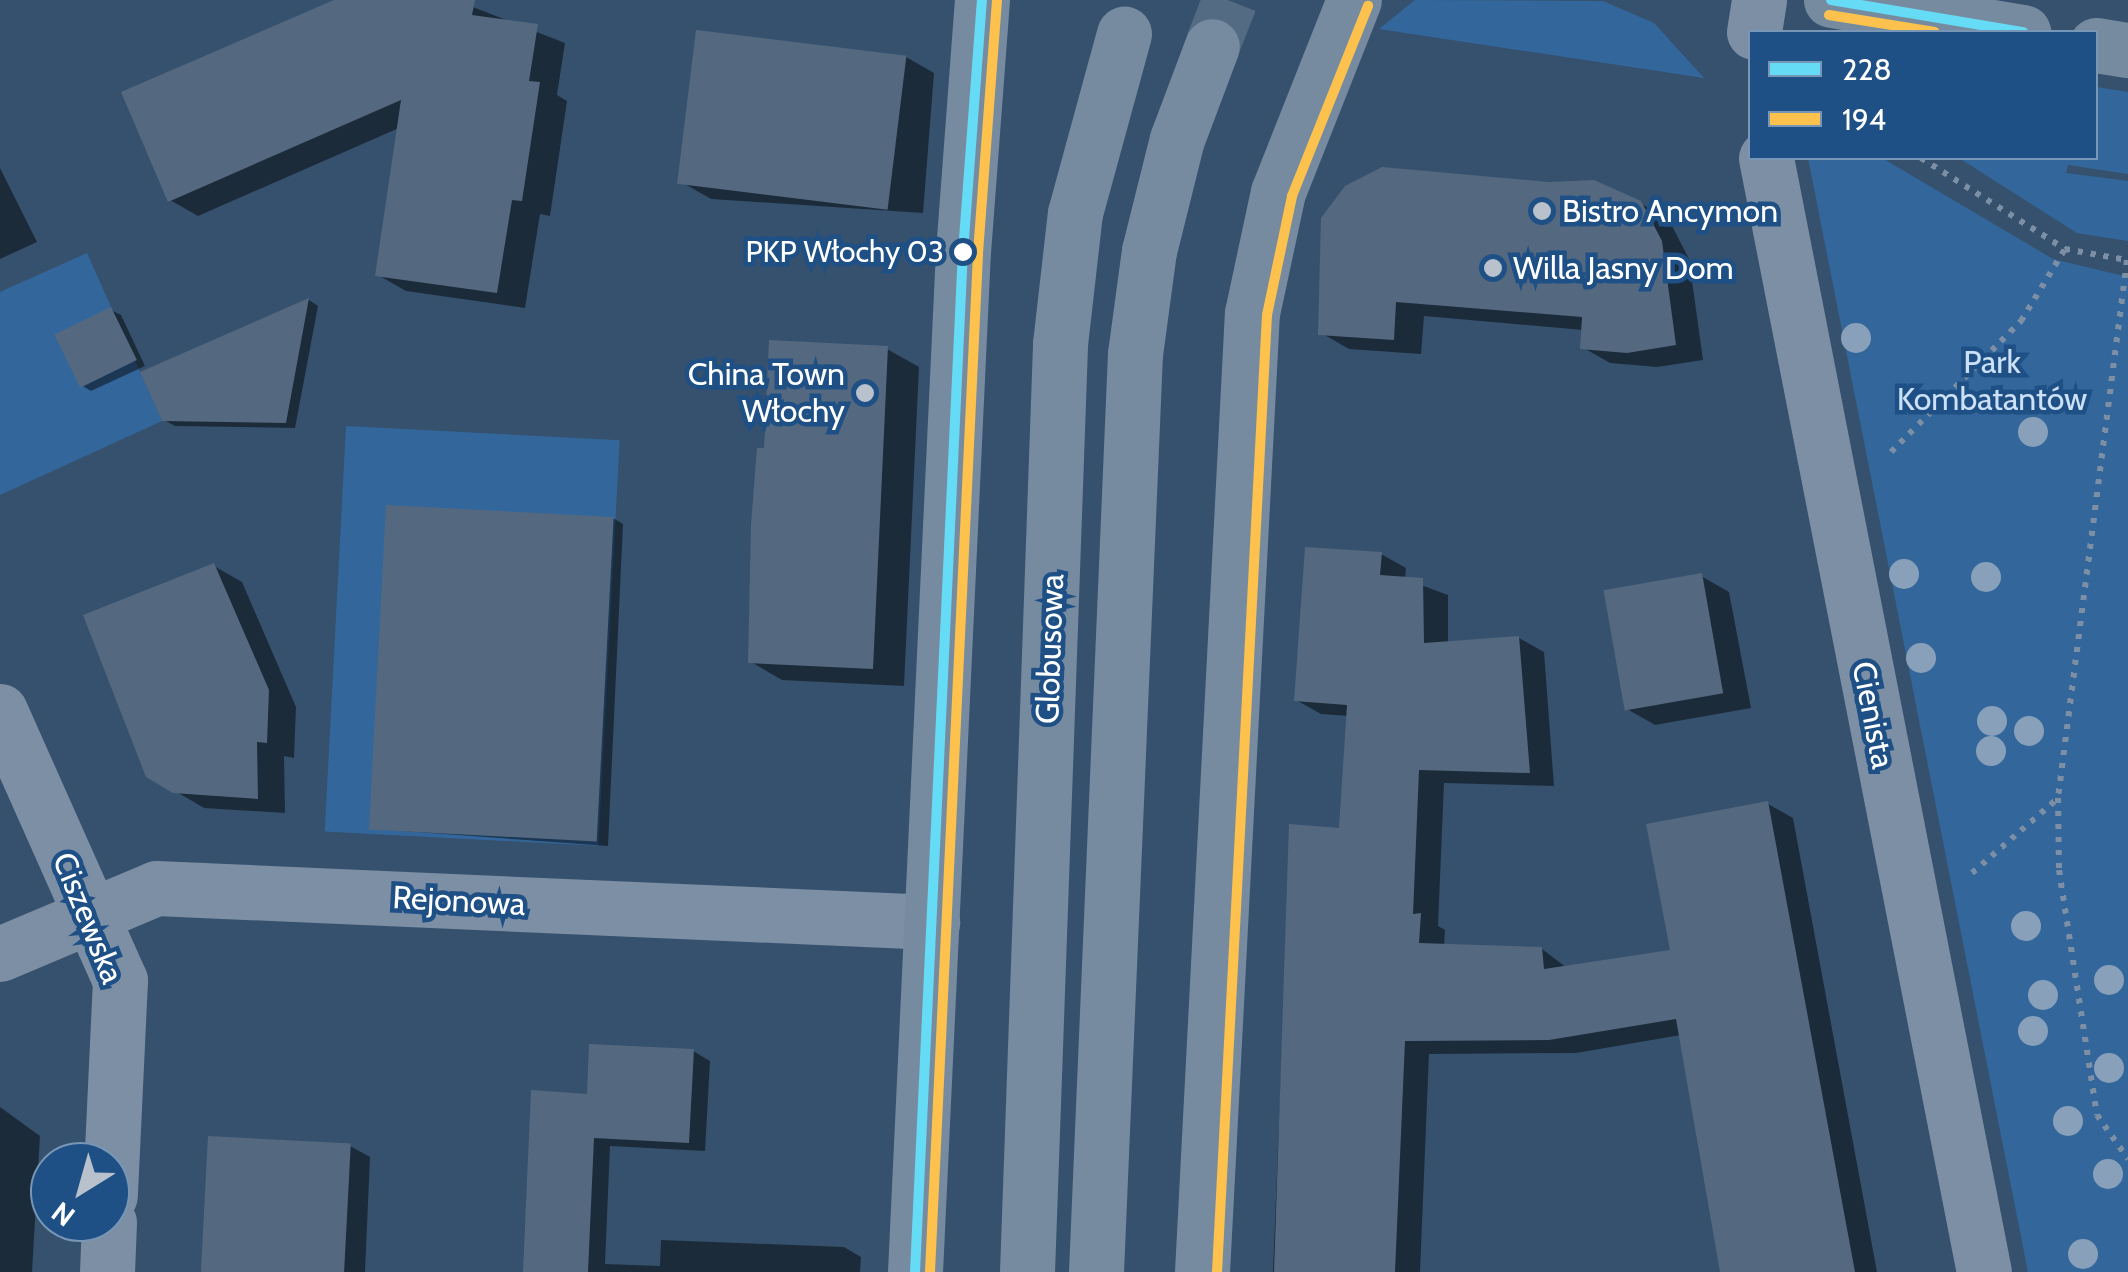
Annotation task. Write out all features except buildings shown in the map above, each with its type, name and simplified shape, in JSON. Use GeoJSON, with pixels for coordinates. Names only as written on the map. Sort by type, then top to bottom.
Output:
{"type":"FeatureCollection","features":[{"type":"Feature","properties":{"kind":"street"},"geometry":{"type":"LineString","coordinates":[[915,1272],[982,0]]}},
{"type":"Feature","properties":{"kind":"street"},"geometry":{"type":"LineString","coordinates":[[1202,1272],[1252,313],[1278,192],[1354,0]]}},
{"type":"Feature","properties":{"kind":"street"},"geometry":{"type":"LineString","coordinates":[[1754,30],[1759,0]]}},
{"type":"Feature","properties":{"kind":"street"},"geometry":{"type":"LineString","coordinates":[[1830,0],[2011,30]]}},
{"type":"Feature","properties":{"kind":"street","name":"Globusowa"},"geometry":{"type":"LineString","coordinates":[[1027,1272],[1060,344],[1075,212],[1124,34]]}},
{"type":"Feature","properties":{"kind":"street"},"geometry":{"type":"LineString","coordinates":[[2098,45],[2128,50]]}},
{"type":"Feature","properties":{"kind":"street"},"geometry":{"type":"LineString","coordinates":[[1096,1272],[1135,354],[1154,232],[1177,139],[1212,46]]}},
{"type":"Feature","properties":{"kind":"street","name":"Cienista"},"geometry":{"type":"LineString","coordinates":[[1766,160],[1984,1272]]}},
{"type":"Feature","properties":{"kind":"street","name":"Ciszewska"},"geometry":{"type":"LineString","coordinates":[[0,711],[120,980],[112,1142]]}},
{"type":"Feature","properties":{"kind":"street","name":"Rejonowa"},"geometry":{"type":"LineString","coordinates":[[0,954],[156,888],[932,922]]}},
{"type":"Feature","properties":{"kind":"street"},"geometry":{"type":"LineString","coordinates":[[106,1272],[108,1242]]}},
{"type":"Feature","properties":{"kind":"path"},"geometry":{"type":"LineString","coordinates":[[1924,160],[2065,249],[2128,260],[2058,798],[2060,870],[2097,1116],[2128,1159]]}},
{"type":"Feature","properties":{"kind":"path"},"geometry":{"type":"LineString","coordinates":[[1834,504],[2021,322],[2065,249]]}},
{"type":"Feature","properties":{"kind":"path"},"geometry":{"type":"LineString","coordinates":[[1913,916],[2058,798]]}},
{"type":"Feature","properties":{"kind":"green space"},"geometry":{"type":"Polygon","coordinates":[[[1415,0],[1603,1],[1654,23],[1704,78],[1379,29],[1415,0]]]}},
{"type":"Feature","properties":{"kind":"green space"},"geometry":{"type":"Polygon","coordinates":[[[2098,87],[2128,92],[2128,174],[2068,165],[2066,173],[2128,181],[2128,241],[2077,233],[1962,160],[2098,160],[2098,87]]]}},
{"type":"Feature","properties":{"kind":"green space","name":"Park Kombatantów"},"geometry":{"type":"Polygon","coordinates":[[[1808,160],[1885,160],[2053,259],[2128,277],[2128,1272],[2028,1272],[1808,160]]]}},
{"type":"Feature","properties":{"kind":"green space"},"geometry":{"type":"Polygon","coordinates":[[[87,253],[162,421],[0,495],[0,292],[87,253]]]}},
{"type":"Feature","properties":{"kind":"green space"},"geometry":{"type":"Polygon","coordinates":[[[346,426],[620,440],[598,846],[325,831],[346,426]]]}},
{"type":"Feature","properties":{"kind":"tunnel"},"geometry":{"type":"LineString","coordinates":[[1212,46],[1230,0]]}},
{"type":"Feature","properties":{"kind":"transit line","name":"228"},"geometry":{"type":"LineString","coordinates":[[915,1272],[963,252],[982,0]]}},
{"type":"Feature","properties":{"kind":"transit line","name":"228"},"geometry":{"type":"LineString","coordinates":[[1831,0],[2011,30]]}},
{"type":"Feature","properties":{"kind":"transit line","name":"194"},"geometry":{"type":"LineString","coordinates":[[930,1272],[978,253],[997,1]]}},
{"type":"Feature","properties":{"kind":"transit line","name":"194"},"geometry":{"type":"LineString","coordinates":[[1217,1272],[1267,315],[1292,196],[1368,6]]}},
{"type":"Feature","properties":{"kind":"transit line","name":"194"},"geometry":{"type":"LineString","coordinates":[[1829,15],[1923,30]]}},
{"type":"Feature","properties":{"kind":"place","name":"Bistro Ancymon"},"geometry":{"type":"Point","coordinates":[1542,211]}},
{"type":"Feature","properties":{"kind":"place","name":"PKP Włochy 03"},"geometry":{"type":"Point","coordinates":[963,252]}},
{"type":"Feature","properties":{"kind":"place","name":"Willa Jasny Dom"},"geometry":{"type":"Point","coordinates":[1493,268]}},
{"type":"Feature","properties":{"kind":"place","name":"China Town Włochy"},"geometry":{"type":"Point","coordinates":[865,393]}}]}
